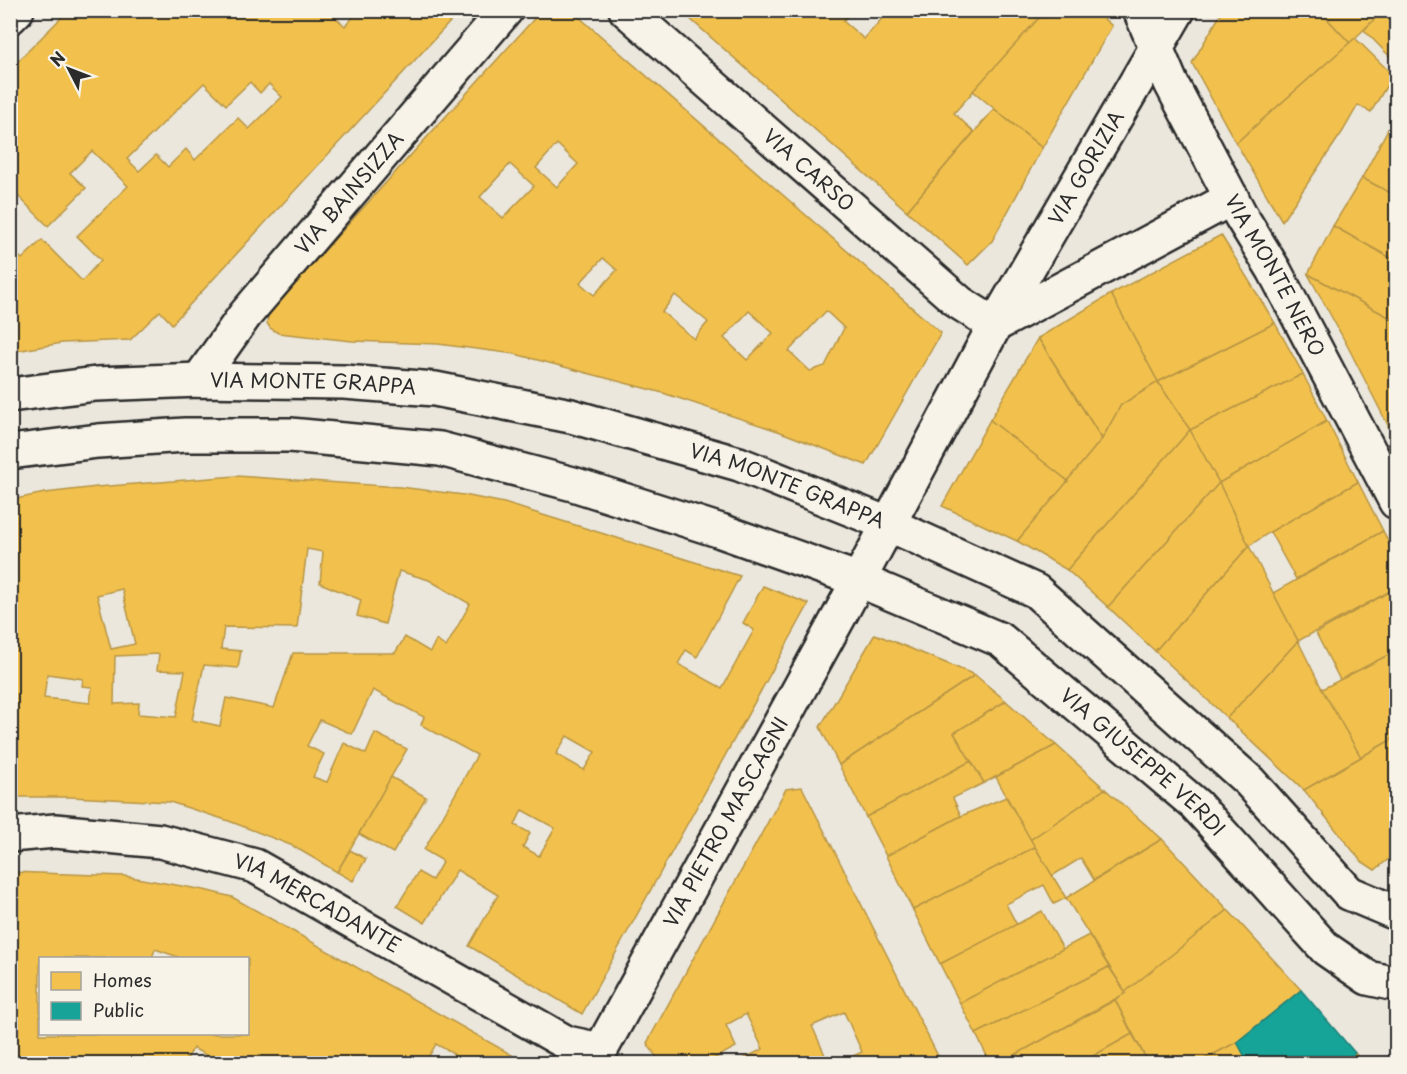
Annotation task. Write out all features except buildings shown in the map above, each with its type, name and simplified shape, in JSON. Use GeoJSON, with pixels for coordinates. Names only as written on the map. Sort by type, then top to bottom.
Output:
{"type":"FeatureCollection","features":[{"type":"Feature","properties":{"kind":"street"},"geometry":{"type":"LineString","coordinates":[[10,17],[17,10]]}},
{"type":"Feature","properties":{"kind":"street","name":"VIA BAINSIZZA"},"geometry":{"type":"LineString","coordinates":[[199,380],[245,315],[506,10]]}},
{"type":"Feature","properties":{"kind":"street","name":"VIA CARSO"},"geometry":{"type":"LineString","coordinates":[[626,10],[960,303],[995,325]]}},
{"type":"Feature","properties":{"kind":"street","name":"VIA MONTE NERO"},"geometry":{"type":"LineString","coordinates":[[1140,10],[1171,83],[1232,198],[1274,270],[1396,502]]}},
{"type":"Feature","properties":{"kind":"street","name":"VIA GORIZIA"},"geometry":{"type":"LineString","coordinates":[[888,524],[995,325],[1178,10]]}},
{"type":"Feature","properties":{"kind":"street"},"geometry":{"type":"LineString","coordinates":[[995,325],[1232,198]]}},
{"type":"Feature","properties":{"kind":"street","name":"VIA MONTE GRAPPA"},"geometry":{"type":"LineString","coordinates":[[10,394],[96,384],[199,380],[344,382],[435,390],[571,416],[739,464],[888,524],[859,580]]}},
{"type":"Feature","properties":{"kind":"street"},"geometry":{"type":"LineString","coordinates":[[10,452],[98,441],[185,435],[290,435],[440,449],[573,484],[721,531],[859,580]]}},
{"type":"Feature","properties":{"kind":"street"},"geometry":{"type":"LineString","coordinates":[[888,524],[1036,591],[1249,781],[1349,893],[1396,913]]}},
{"type":"Feature","properties":{"kind":"street","name":"VIA GIUSEPPE VERDI"},"geometry":{"type":"LineString","coordinates":[[859,580],[1001,640],[1196,805],[1326,949],[1368,978],[1396,984]]}},
{"type":"Feature","properties":{"kind":"street","name":"VIA PIETRO MASCAGNI"},"geometry":{"type":"LineString","coordinates":[[601,1059],[859,580]]}},
{"type":"Feature","properties":{"kind":"street","name":"VIA MERCADANTE"},"geometry":{"type":"LineString","coordinates":[[10,835],[56,831],[160,841],[255,866],[567,1043],[601,1059]]}}]}
